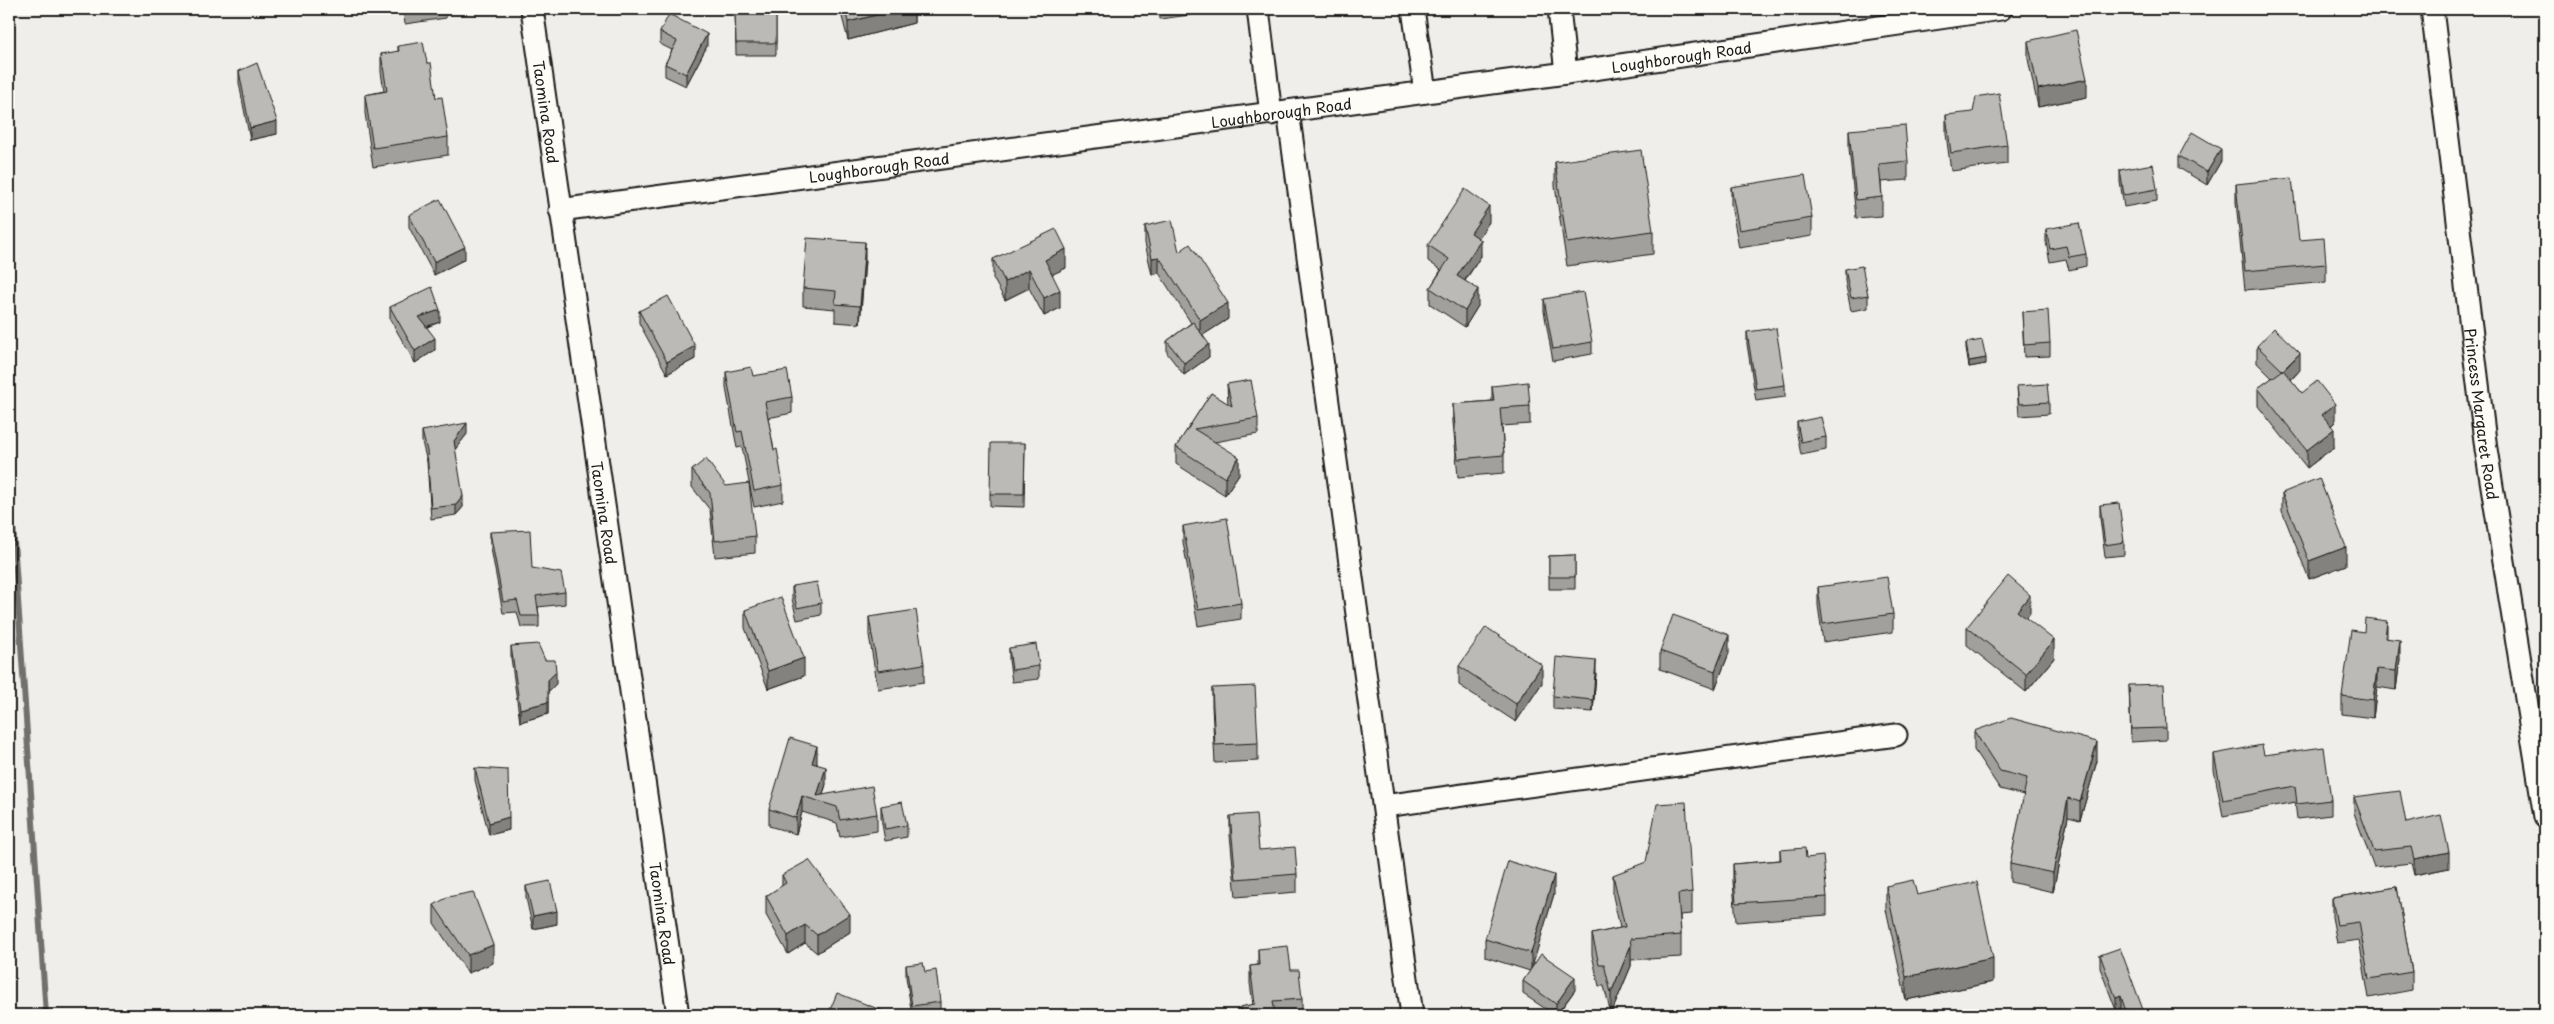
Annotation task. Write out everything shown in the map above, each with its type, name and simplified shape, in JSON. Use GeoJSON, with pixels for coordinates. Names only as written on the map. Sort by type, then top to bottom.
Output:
{"type":"FeatureCollection","features":[{"type":"Feature","properties":{"kind":"street","name":"Taomina Road"},"geometry":{"type":"LineString","coordinates":[[532,9],[678,1015]]}},
{"type":"Feature","properties":{"kind":"street"},"geometry":{"type":"LineString","coordinates":[[1258,9],[1279,112],[1384,806],[1412,1015]]}},
{"type":"Feature","properties":{"kind":"street"},"geometry":{"type":"LineString","coordinates":[[1413,9],[1425,92]]}},
{"type":"Feature","properties":{"kind":"street"},"geometry":{"type":"LineString","coordinates":[[1559,9],[1566,73]]}},
{"type":"Feature","properties":{"kind":"street","name":"Loughborough Road"},"geometry":{"type":"LineString","coordinates":[[560,210],[1566,73],[2001,9]]}},
{"type":"Feature","properties":{"kind":"street","name":"Princess Margaret Road"},"geometry":{"type":"LineString","coordinates":[[2432,9],[2486,449],[2545,817]]}},
{"type":"Feature","properties":{"kind":"street"},"geometry":{"type":"LineString","coordinates":[[1384,806],[1896,735]]}},
{"type":"Feature","properties":{"kind":"building"},"geometry":{"type":"Polygon","coordinates":[[[405,9],[424,9],[405,11],[405,9]]]}},
{"type":"Feature","properties":{"kind":"building"},"geometry":{"type":"Polygon","coordinates":[[[735,9],[776,9],[776,43],[736,43],[735,9]]]}},
{"type":"Feature","properties":{"kind":"building"},"geometry":{"type":"Polygon","coordinates":[[[845,9],[900,9],[848,22],[845,9]]]}},
{"type":"Feature","properties":{"kind":"building"},"geometry":{"type":"Polygon","coordinates":[[[669,14],[707,34],[686,74],[665,64],[677,41],[660,32],[669,14]]]}},
{"type":"Feature","properties":{"kind":"building"},"geometry":{"type":"Polygon","coordinates":[[[2076,30],[2087,79],[2038,89],[2028,41],[2076,30]]]}},
{"type":"Feature","properties":{"kind":"building"},"geometry":{"type":"Polygon","coordinates":[[[423,42],[427,63],[431,63],[436,98],[442,97],[448,137],[373,148],[365,95],[387,91],[381,54],[399,51],[398,46],[423,42]]]}},
{"type":"Feature","properties":{"kind":"building"},"geometry":{"type":"Polygon","coordinates":[[[257,63],[277,121],[250,128],[239,71],[257,63]]]}},
{"type":"Feature","properties":{"kind":"building"},"geometry":{"type":"Polygon","coordinates":[[[1999,93],[2007,145],[1951,153],[1946,115],[1973,112],[1976,97],[1999,93]]]}},
{"type":"Feature","properties":{"kind":"building"},"geometry":{"type":"Polygon","coordinates":[[[1905,125],[1908,161],[1879,164],[1882,197],[1856,200],[1849,130],[1905,125]]]}},
{"type":"Feature","properties":{"kind":"building"},"geometry":{"type":"Polygon","coordinates":[[[2192,132],[2221,149],[2207,172],[2179,156],[2192,132]]]}},
{"type":"Feature","properties":{"kind":"building"},"geometry":{"type":"Polygon","coordinates":[[[1641,150],[1653,231],[1567,243],[1555,162],[1641,150]]]}},
{"type":"Feature","properties":{"kind":"building"},"geometry":{"type":"Polygon","coordinates":[[[2153,164],[2157,189],[2124,195],[2120,170],[2153,164]]]}},
{"type":"Feature","properties":{"kind":"building"},"geometry":{"type":"Polygon","coordinates":[[[1805,175],[1812,218],[1739,230],[1731,187],[1805,175]]]}},
{"type":"Feature","properties":{"kind":"building"},"geometry":{"type":"Polygon","coordinates":[[[2292,178],[2299,240],[2324,238],[2326,264],[2245,271],[2236,184],[2292,178]]]}},
{"type":"Feature","properties":{"kind":"building"},"geometry":{"type":"Polygon","coordinates":[[[1465,189],[1489,206],[1471,233],[1481,240],[1457,276],[1478,289],[1465,311],[1430,288],[1449,259],[1428,245],[1465,189]]]}},
{"type":"Feature","properties":{"kind":"building"},"geometry":{"type":"Polygon","coordinates":[[[440,199],[465,247],[434,262],[409,215],[440,199]]]}},
{"type":"Feature","properties":{"kind":"building"},"geometry":{"type":"Polygon","coordinates":[[[1172,220],[1179,252],[1190,244],[1228,303],[1200,320],[1159,257],[1152,258],[1145,226],[1172,220]]]}},
{"type":"Feature","properties":{"kind":"building"},"geometry":{"type":"Polygon","coordinates":[[[2079,223],[2086,254],[2069,257],[2066,246],[2050,249],[2046,229],[2079,223]]]}},
{"type":"Feature","properties":{"kind":"building"},"geometry":{"type":"Polygon","coordinates":[[[1056,229],[1066,249],[1045,260],[1060,290],[1044,298],[1029,269],[1005,282],[993,259],[1056,229]]]}},
{"type":"Feature","properties":{"kind":"building"},"geometry":{"type":"Polygon","coordinates":[[[807,238],[865,242],[860,306],[835,304],[836,291],[803,288],[807,238]]]}},
{"type":"Feature","properties":{"kind":"building"},"geometry":{"type":"Polygon","coordinates":[[[1862,266],[1868,295],[1851,298],[1845,269],[1862,266]]]}},
{"type":"Feature","properties":{"kind":"building"},"geometry":{"type":"Polygon","coordinates":[[[432,287],[440,310],[419,317],[435,338],[415,351],[390,307],[432,287]]]}},
{"type":"Feature","properties":{"kind":"building"},"geometry":{"type":"Polygon","coordinates":[[[1583,292],[1592,342],[1553,349],[1544,299],[1583,292]]]}},
{"type":"Feature","properties":{"kind":"building"},"geometry":{"type":"Polygon","coordinates":[[[668,296],[695,346],[667,362],[639,311],[668,296]]]}},
{"type":"Feature","properties":{"kind":"building"},"geometry":{"type":"Polygon","coordinates":[[[2048,310],[2050,343],[2024,345],[2022,312],[2048,310]]]}},
{"type":"Feature","properties":{"kind":"building"},"geometry":{"type":"Polygon","coordinates":[[[1193,322],[1209,344],[1184,363],[1167,341],[1193,322]]]}},
{"type":"Feature","properties":{"kind":"building"},"geometry":{"type":"Polygon","coordinates":[[[1776,328],[1785,385],[1756,389],[1747,332],[1776,328]]]}},
{"type":"Feature","properties":{"kind":"building"},"geometry":{"type":"Polygon","coordinates":[[[2274,328],[2300,353],[2283,370],[2257,346],[2274,328]]]}},
{"type":"Feature","properties":{"kind":"building"},"geometry":{"type":"Polygon","coordinates":[[[1982,340],[1986,358],[1969,361],[1966,343],[1982,340]]]}},
{"type":"Feature","properties":{"kind":"building"},"geometry":{"type":"Polygon","coordinates":[[[751,367],[753,376],[787,370],[792,397],[765,402],[774,450],[777,449],[783,485],[754,491],[742,431],[737,432],[726,372],[751,367]]]}},
{"type":"Feature","properties":{"kind":"building"},"geometry":{"type":"Polygon","coordinates":[[[2283,370],[2302,393],[2317,381],[2335,404],[2322,415],[2334,429],[2307,450],[2258,388],[2283,370]]]}},
{"type":"Feature","properties":{"kind":"building"},"geometry":{"type":"Polygon","coordinates":[[[1251,380],[1258,418],[1194,429],[1239,457],[1225,478],[1176,447],[1211,393],[1232,406],[1227,384],[1251,380]]]}},
{"type":"Feature","properties":{"kind":"building"},"geometry":{"type":"Polygon","coordinates":[[[1528,382],[1530,406],[1500,408],[1504,455],[1458,459],[1453,404],[1494,401],[1492,386],[1528,382]]]}},
{"type":"Feature","properties":{"kind":"building"},"geometry":{"type":"Polygon","coordinates":[[[2047,384],[2049,402],[2019,404],[2017,386],[2047,384]]]}},
{"type":"Feature","properties":{"kind":"building"},"geometry":{"type":"Polygon","coordinates":[[[1821,417],[1826,437],[1801,442],[1797,422],[1821,417]]]}},
{"type":"Feature","properties":{"kind":"building"},"geometry":{"type":"Polygon","coordinates":[[[467,423],[454,441],[463,496],[456,505],[431,508],[427,451],[422,431],[467,423]]]}},
{"type":"Feature","properties":{"kind":"building"},"geometry":{"type":"Polygon","coordinates":[[[991,443],[1025,443],[1024,494],[990,494],[991,443]]]}},
{"type":"Feature","properties":{"kind":"building"},"geometry":{"type":"Polygon","coordinates":[[[706,459],[726,486],[749,483],[755,536],[715,541],[710,493],[692,470],[706,459]]]}},
{"type":"Feature","properties":{"kind":"building"},"geometry":{"type":"Polygon","coordinates":[[[2319,478],[2346,547],[2309,561],[2282,493],[2319,478]]]}},
{"type":"Feature","properties":{"kind":"building"},"geometry":{"type":"Polygon","coordinates":[[[2119,503],[2124,542],[2105,545],[2100,505],[2119,503]]]}},
{"type":"Feature","properties":{"kind":"building"},"geometry":{"type":"Polygon","coordinates":[[[1227,518],[1241,603],[1198,610],[1183,526],[1227,518]]]}},
{"type":"Feature","properties":{"kind":"building"},"geometry":{"type":"Polygon","coordinates":[[[530,530],[532,568],[561,573],[565,592],[536,596],[539,616],[521,616],[517,600],[503,602],[490,532],[530,530]]]}},
{"type":"Feature","properties":{"kind":"building"},"geometry":{"type":"Polygon","coordinates":[[[1575,555],[1575,577],[1549,577],[1549,556],[1575,555]]]}},
{"type":"Feature","properties":{"kind":"building"},"geometry":{"type":"Polygon","coordinates":[[[2008,576],[2030,595],[2017,611],[2054,640],[2026,674],[1967,627],[2008,576]]]}},
{"type":"Feature","properties":{"kind":"building"},"geometry":{"type":"Polygon","coordinates":[[[1887,577],[1893,614],[1823,624],[1818,587],[1887,577]]]}},
{"type":"Feature","properties":{"kind":"building"},"geometry":{"type":"Polygon","coordinates":[[[817,582],[821,603],[797,608],[792,586],[817,582]]]}},
{"type":"Feature","properties":{"kind":"building"},"geometry":{"type":"Polygon","coordinates":[[[781,597],[804,658],[768,671],[745,610],[781,597]]]}},
{"type":"Feature","properties":{"kind":"building"},"geometry":{"type":"Polygon","coordinates":[[[916,610],[924,664],[878,671],[869,617],[916,610]]]}},
{"type":"Feature","properties":{"kind":"building"},"geometry":{"type":"Polygon","coordinates":[[[1673,615],[1729,635],[1715,671],[1660,651],[1673,615]]]}},
{"type":"Feature","properties":{"kind":"building"},"geometry":{"type":"Polygon","coordinates":[[[2365,618],[2387,621],[2385,638],[2400,640],[2396,671],[2377,669],[2373,700],[2342,696],[2351,630],[2364,632],[2365,618]]]}},
{"type":"Feature","properties":{"kind":"building"},"geometry":{"type":"Polygon","coordinates":[[[1486,627],[1542,665],[1516,704],[1459,666],[1486,627]]]}},
{"type":"Feature","properties":{"kind":"building"},"geometry":{"type":"Polygon","coordinates":[[[538,644],[545,660],[555,660],[556,672],[548,680],[548,702],[520,709],[511,646],[538,644]]]}},
{"type":"Feature","properties":{"kind":"building"},"geometry":{"type":"Polygon","coordinates":[[[1036,644],[1039,666],[1012,670],[1009,648],[1036,644]]]}},
{"type":"Feature","properties":{"kind":"building"},"geometry":{"type":"Polygon","coordinates":[[[1556,657],[1596,661],[1593,700],[1553,696],[1556,657]]]}},
{"type":"Feature","properties":{"kind":"building"},"geometry":{"type":"Polygon","coordinates":[[[2164,684],[2166,728],[2131,729],[2129,685],[2164,684]]]}},
{"type":"Feature","properties":{"kind":"building"},"geometry":{"type":"Polygon","coordinates":[[[1255,686],[1258,743],[1215,745],[1212,688],[1255,686]]]}},
{"type":"Feature","properties":{"kind":"building"},"geometry":{"type":"Polygon","coordinates":[[[2011,718],[2097,742],[2080,802],[2068,798],[2053,873],[2010,864],[2027,778],[2000,771],[1974,731],[2011,718]]]}},
{"type":"Feature","properties":{"kind":"building"},"geometry":{"type":"Polygon","coordinates":[[[790,738],[817,746],[812,763],[826,767],[817,796],[872,786],[877,814],[840,820],[837,807],[802,796],[796,818],[769,809],[790,738]]]}},
{"type":"Feature","properties":{"kind":"building"},"geometry":{"type":"Polygon","coordinates":[[[2262,745],[2264,755],[2324,747],[2331,800],[2297,804],[2295,786],[2223,800],[2214,754],[2262,745]]]}},
{"type":"Feature","properties":{"kind":"building"},"geometry":{"type":"Polygon","coordinates":[[[475,768],[508,770],[509,817],[489,823],[475,768]]]}},
{"type":"Feature","properties":{"kind":"building"},"geometry":{"type":"Polygon","coordinates":[[[2400,791],[2406,823],[2441,815],[2449,852],[2414,859],[2411,847],[2374,851],[2354,797],[2400,791]]]}},
{"type":"Feature","properties":{"kind":"building"},"geometry":{"type":"Polygon","coordinates":[[[902,802],[907,825],[885,829],[881,806],[902,802]]]}},
{"type":"Feature","properties":{"kind":"building"},"geometry":{"type":"Polygon","coordinates":[[[1686,802],[1692,892],[1678,894],[1681,935],[1630,939],[1631,945],[1611,993],[1604,964],[1599,964],[1592,934],[1625,927],[1613,875],[1646,862],[1657,804],[1686,802]]]}},
{"type":"Feature","properties":{"kind":"building"},"geometry":{"type":"Polygon","coordinates":[[[1256,814],[1259,850],[1295,847],[1297,874],[1236,879],[1230,816],[1256,814]]]}},
{"type":"Feature","properties":{"kind":"building"},"geometry":{"type":"Polygon","coordinates":[[[1805,848],[1806,858],[1823,856],[1827,897],[1736,903],[1733,864],[1781,860],[1780,850],[1805,848]]]}},
{"type":"Feature","properties":{"kind":"building"},"geometry":{"type":"Polygon","coordinates":[[[809,860],[850,914],[817,935],[805,925],[788,936],[766,896],[786,883],[782,875],[809,860]]]}},
{"type":"Feature","properties":{"kind":"building"},"geometry":{"type":"Polygon","coordinates":[[[1508,861],[1554,875],[1531,953],[1485,939],[1508,861]]]}},
{"type":"Feature","properties":{"kind":"building"},"geometry":{"type":"Polygon","coordinates":[[[1913,880],[1917,895],[1977,882],[1993,958],[1906,977],[1886,886],[1913,880]]]}},
{"type":"Feature","properties":{"kind":"building"},"geometry":{"type":"Polygon","coordinates":[[[550,881],[557,911],[533,916],[526,886],[550,881]]]}},
{"type":"Feature","properties":{"kind":"building"},"geometry":{"type":"Polygon","coordinates":[[[2397,887],[2412,972],[2369,979],[2359,922],[2337,925],[2332,898],[2397,887]]]}},
{"type":"Feature","properties":{"kind":"building"},"geometry":{"type":"Polygon","coordinates":[[[473,892],[493,945],[468,955],[434,905],[448,897],[473,892]]]}},
{"type":"Feature","properties":{"kind":"building"},"geometry":{"type":"Polygon","coordinates":[[[1288,946],[1291,970],[1299,970],[1302,999],[1273,1001],[1275,1015],[1241,1015],[1240,1007],[1255,1004],[1250,966],[1259,965],[1258,949],[1288,946]]]}},
{"type":"Feature","properties":{"kind":"building"},"geometry":{"type":"Polygon","coordinates":[[[2120,948],[2145,1015],[2127,1015],[2121,996],[2116,998],[2100,955],[2120,948]]]}},
{"type":"Feature","properties":{"kind":"building"},"geometry":{"type":"Polygon","coordinates":[[[1541,954],[1575,977],[1556,1004],[1523,981],[1541,954]]]}},
{"type":"Feature","properties":{"kind":"building"},"geometry":{"type":"Polygon","coordinates":[[[923,963],[925,972],[936,970],[940,1002],[912,1006],[906,965],[923,963]]]}},
{"type":"Feature","properties":{"kind":"building"},"geometry":{"type":"Polygon","coordinates":[[[837,993],[891,1014],[891,1015],[828,1015],[837,993]]]}},
{"type":"Feature","properties":{"kind":"waterway"},"geometry":{"type":"LineString","coordinates":[[9,467],[46,1015]]}}]}
